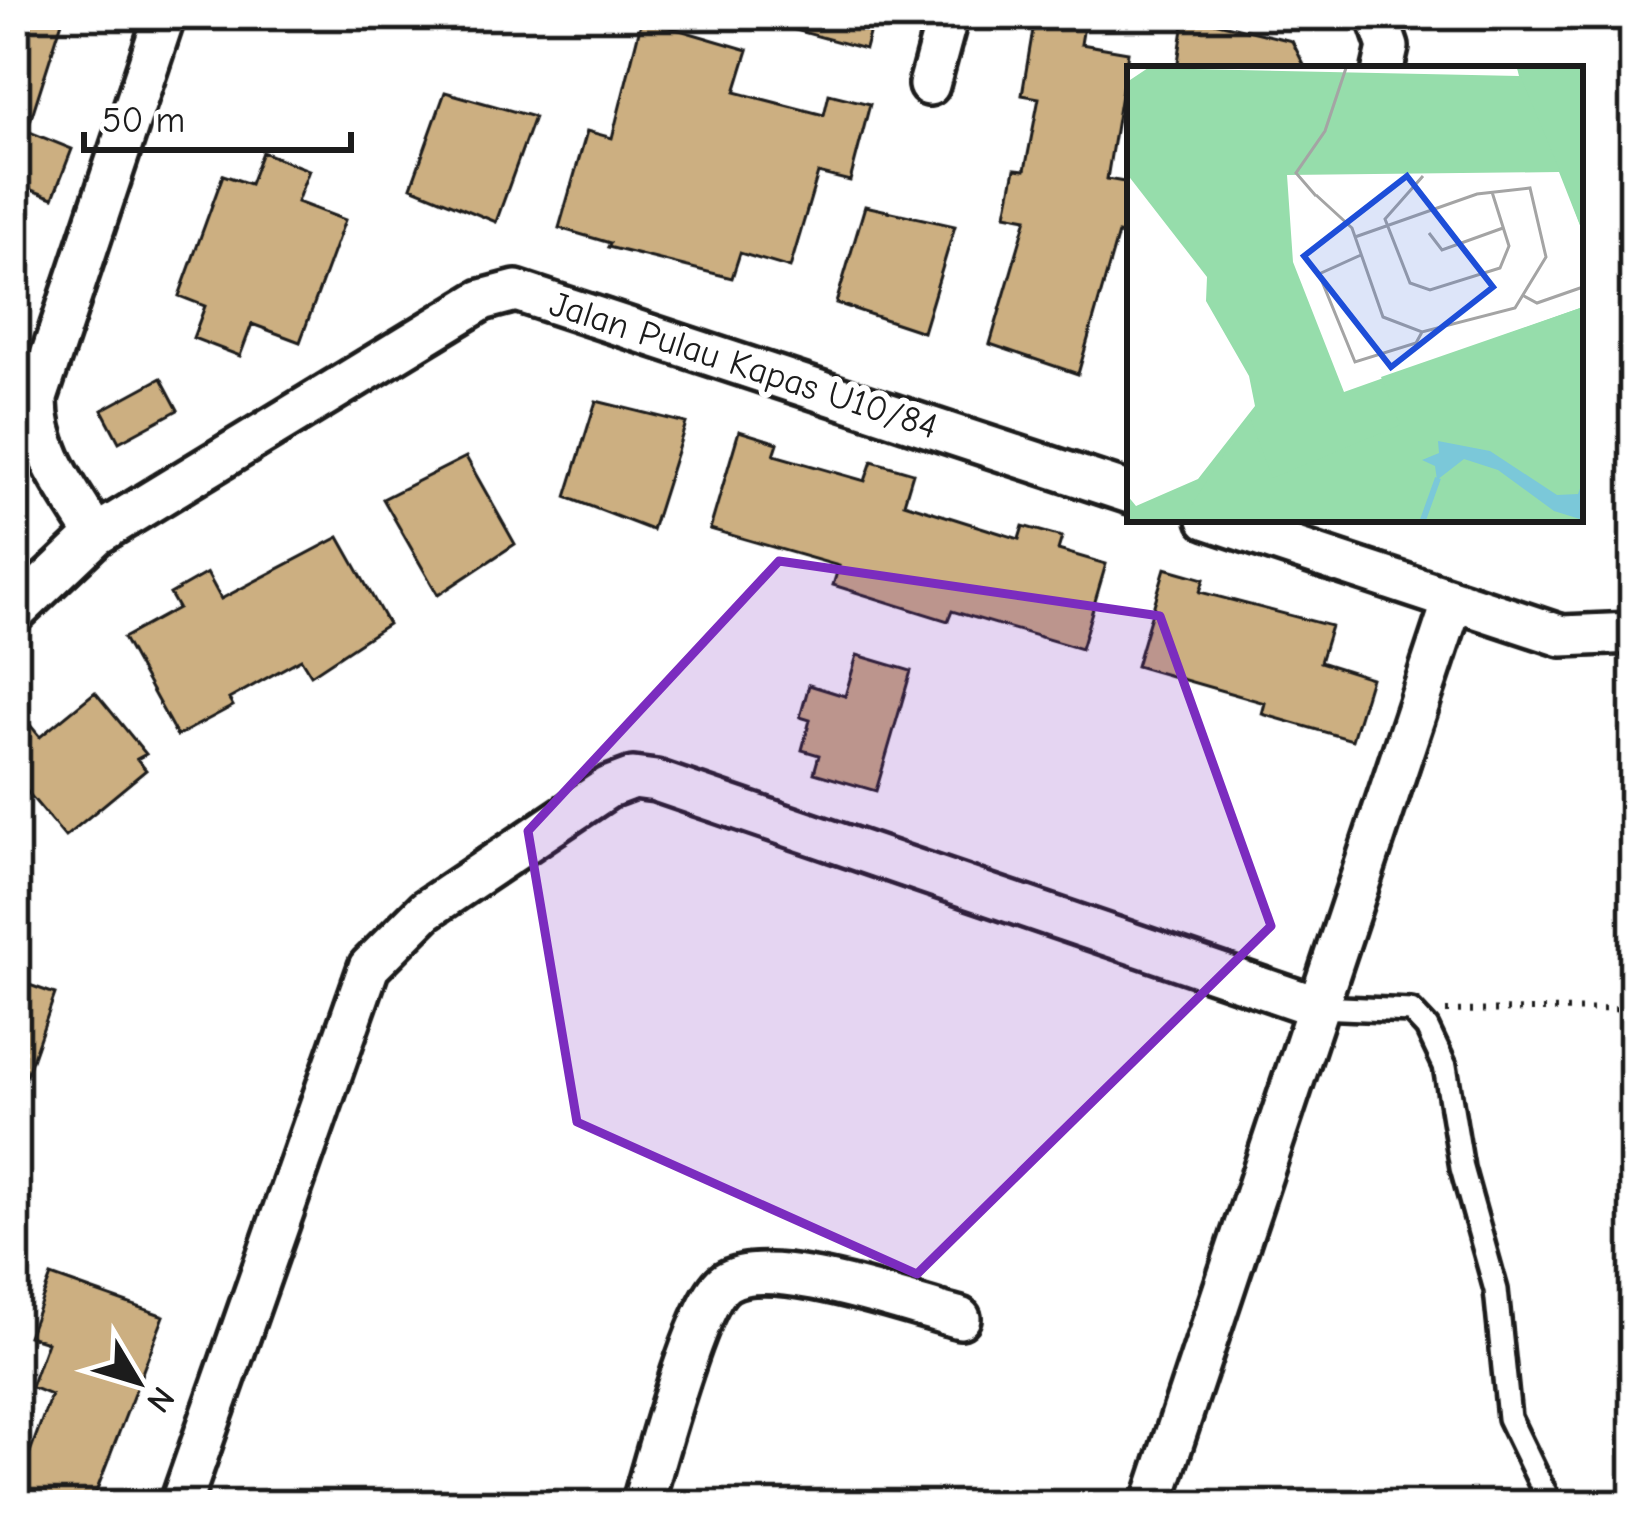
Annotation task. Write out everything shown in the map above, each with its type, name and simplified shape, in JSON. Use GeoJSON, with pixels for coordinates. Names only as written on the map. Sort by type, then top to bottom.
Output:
{"type":"FeatureCollection","features":[{"type":"Feature","properties":{"kind":"street"},"geometry":{"type":"LineString","coordinates":[[96,535],[48,457],[36,428],[37,398],[165,15]]}},
{"type":"Feature","properties":{"kind":"street"},"geometry":{"type":"LineString","coordinates":[[929,85],[948,15]]}},
{"type":"Feature","properties":{"kind":"street"},"geometry":{"type":"LineString","coordinates":[[1377,15],[1388,47],[1385,66]]}},
{"type":"Feature","properties":{"kind":"street","name":"Jalan Pulau Kapas U10/84"},"geometry":{"type":"LineString","coordinates":[[15,612],[96,535],[482,300],[516,290],[1127,492]]}},
{"type":"Feature","properties":{"kind":"street"},"geometry":{"type":"LineString","coordinates":[[1252,526],[1453,602],[1562,636],[1634,633]]}},
{"type":"Feature","properties":{"kind":"street"},"geometry":{"type":"LineString","coordinates":[[1151,1505],[1453,602]]}},
{"type":"Feature","properties":{"kind":"street"},"geometry":{"type":"LineString","coordinates":[[180,1505],[369,967],[426,910],[609,787],[633,778],[656,781],[1318,1007]]}},
{"type":"Feature","properties":{"kind":"street"},"geometry":{"type":"LineString","coordinates":[[642,1505],[704,1311],[724,1283],[752,1273],[794,1276],[960,1318]]}},
{"type":"Feature","properties":{"kind":"lane"},"geometry":{"type":"LineString","coordinates":[[1318,1007],[1411,1011],[1426,1028],[1445,1066],[1462,1168],[1496,1290],[1509,1418],[1551,1505]]}},
{"type":"Feature","properties":{"kind":"path"},"geometry":{"type":"LineString","coordinates":[[1411,1011],[1634,1009]]}},
{"type":"Feature","properties":{"kind":"highlighted area"},"geometry":{"type":"Polygon","coordinates":[[[779,561],[1160,616],[1271,926],[917,1274],[577,1122],[528,831],[779,561]]]}},
{"type":"Feature","properties":{"kind":"building"},"geometry":{"type":"Polygon","coordinates":[[[15,15],[64,15],[27,131],[72,149],[53,198],[15,184],[15,15]]]}},
{"type":"Feature","properties":{"kind":"building"},"geometry":{"type":"Polygon","coordinates":[[[774,15],[874,15],[865,49],[773,24],[774,15]]]}},
{"type":"Feature","properties":{"kind":"building"},"geometry":{"type":"Polygon","coordinates":[[[1185,15],[1292,41],[1304,66],[1177,66],[1185,15]]]}},
{"type":"Feature","properties":{"kind":"building"},"geometry":{"type":"Polygon","coordinates":[[[1035,18],[1084,26],[1081,44],[1128,52],[1107,179],[1127,182],[1127,236],[1118,234],[1078,374],[990,344],[1027,218],[1006,214],[1015,169],[1025,170],[1039,98],[1022,95],[1035,18]]]}},
{"type":"Feature","properties":{"kind":"building"},"geometry":{"type":"Polygon","coordinates":[[[642,19],[748,50],[735,92],[824,115],[829,94],[870,104],[850,181],[818,173],[790,268],[740,253],[732,278],[608,247],[610,243],[559,228],[587,131],[612,138],[642,19]]]}},
{"type":"Feature","properties":{"kind":"building"},"geometry":{"type":"Polygon","coordinates":[[[445,92],[534,117],[496,222],[411,187],[445,92]]]}},
{"type":"Feature","properties":{"kind":"building"},"geometry":{"type":"Polygon","coordinates":[[[262,152],[309,170],[297,202],[345,220],[300,342],[252,324],[240,356],[193,338],[205,306],[179,296],[223,175],[250,184],[262,152]]]}},
{"type":"Feature","properties":{"kind":"building"},"geometry":{"type":"Polygon","coordinates":[[[865,206],[955,226],[923,332],[836,303],[865,206]]]}},
{"type":"Feature","properties":{"kind":"building"},"geometry":{"type":"Polygon","coordinates":[[[161,378],[178,410],[119,442],[102,410],[161,378]]]}},
{"type":"Feature","properties":{"kind":"building"},"geometry":{"type":"Polygon","coordinates":[[[596,401],[686,423],[652,530],[566,497],[596,401]]]}},
{"type":"Feature","properties":{"kind":"building"},"geometry":{"type":"Polygon","coordinates":[[[739,431],[778,443],[774,455],[865,481],[872,461],[913,473],[904,503],[1019,539],[1023,526],[1062,537],[1058,550],[1106,564],[1081,649],[952,611],[948,621],[833,585],[839,566],[710,529],[739,431]]]}},
{"type":"Feature","properties":{"kind":"building"},"geometry":{"type":"Polygon","coordinates":[[[466,457],[515,544],[438,595],[383,499],[466,457]]]}},
{"type":"Feature","properties":{"kind":"building"},"geometry":{"type":"Polygon","coordinates":[[[339,537],[388,624],[311,675],[301,659],[229,699],[233,706],[177,736],[123,638],[178,608],[170,594],[207,573],[221,599],[339,537]]]}},
{"type":"Feature","properties":{"kind":"building"},"geometry":{"type":"Polygon","coordinates":[[[1165,568],[1204,579],[1200,592],[1331,626],[1320,662],[1371,678],[1352,740],[1262,714],[1265,703],[1136,666],[1165,568]]]}},
{"type":"Feature","properties":{"kind":"building"},"geometry":{"type":"Polygon","coordinates":[[[857,655],[911,671],[876,791],[814,773],[819,755],[802,750],[810,720],[800,717],[809,685],[845,696],[857,655]]]}},
{"type":"Feature","properties":{"kind":"building"},"geometry":{"type":"Polygon","coordinates":[[[95,692],[146,754],[137,759],[146,770],[65,837],[15,777],[15,707],[40,737],[95,692]]]}},
{"type":"Feature","properties":{"kind":"building"},"geometry":{"type":"Polygon","coordinates":[[[15,980],[55,994],[19,1097],[15,1097],[15,980]]]}},
{"type":"Feature","properties":{"kind":"building"},"geometry":{"type":"Polygon","coordinates":[[[51,1276],[164,1316],[91,1505],[15,1505],[15,1450],[29,1455],[51,1395],[31,1387],[47,1342],[28,1336],[51,1276]]]}}]}
